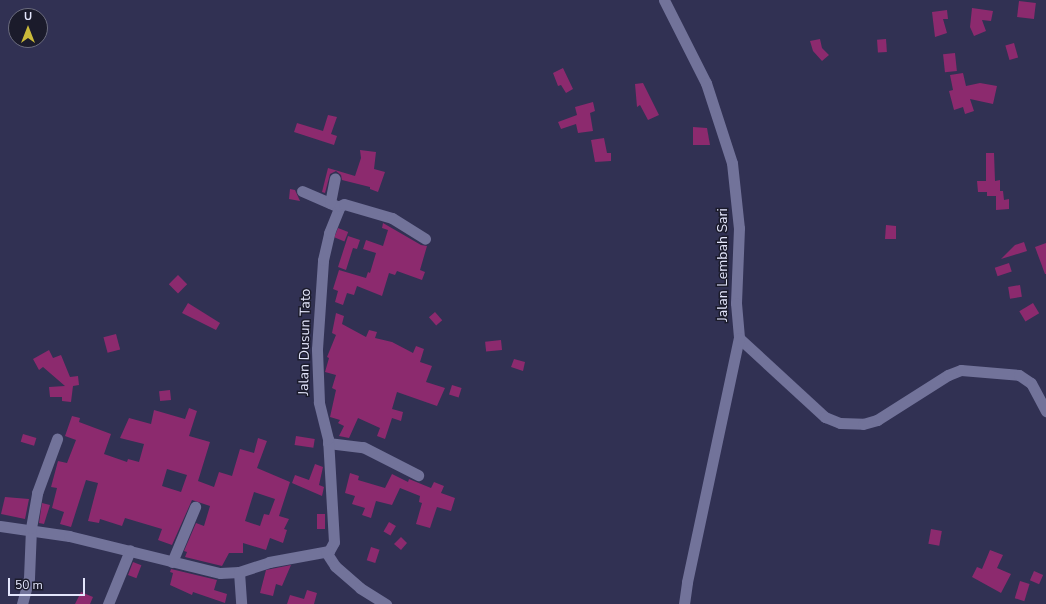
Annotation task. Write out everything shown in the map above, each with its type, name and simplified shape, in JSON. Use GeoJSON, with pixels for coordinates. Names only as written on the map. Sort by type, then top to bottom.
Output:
{"type":"FeatureCollection","features":[{"type":"Feature","properties":{"kind":"street","name":"Jalan Lembah Sari"},"geometry":{"type":"LineString","coordinates":[[664,0],[706,83],[732,163],[739,228],[736,303],[739,338],[825,418],[840,423],[863,424],[877,420],[948,375],[961,370],[1019,375],[1031,383],[1046,411]]}},
{"type":"Feature","properties":{"kind":"street","name":"Jalan Dusun Tato"},"geometry":{"type":"LineString","coordinates":[[326,552],[332,548],[334,542],[328,443],[319,402],[317,349],[319,297],[325,246],[335,205],[335,178]]}},
{"type":"Feature","properties":{"kind":"street"},"geometry":{"type":"LineString","coordinates":[[302,191],[335,205],[344,204],[385,216],[425,239]]}},
{"type":"Feature","properties":{"kind":"street"},"geometry":{"type":"LineString","coordinates":[[684,604],[687,582],[739,338]]}},
{"type":"Feature","properties":{"kind":"street"},"geometry":{"type":"LineString","coordinates":[[22,604],[29,578],[31,528],[36,493],[57,439]]}},
{"type":"Feature","properties":{"kind":"street"},"geometry":{"type":"LineString","coordinates":[[328,443],[363,447],[418,475]]}},
{"type":"Feature","properties":{"kind":"street"},"geometry":{"type":"LineString","coordinates":[[172,562],[195,508]]}},
{"type":"Feature","properties":{"kind":"street"},"geometry":{"type":"LineString","coordinates":[[0,526],[31,528],[130,550],[203,571],[230,574],[270,562],[326,552],[335,566],[360,588],[386,604]]}},
{"type":"Feature","properties":{"kind":"street"},"geometry":{"type":"LineString","coordinates":[[108,604],[130,550]]}},
{"type":"Feature","properties":{"kind":"street"},"geometry":{"type":"LineString","coordinates":[[239,572],[241,604]]}},
{"type":"Feature","properties":{"kind":"building"},"geometry":{"type":"Polygon","coordinates":[[[1019,1],[1036,3],[1034,19],[1017,17],[1019,1]]]}},
{"type":"Feature","properties":{"kind":"building"},"geometry":{"type":"Polygon","coordinates":[[[972,8],[993,11],[991,21],[982,20],[986,31],[974,36],[970,27],[972,8]]]}},
{"type":"Feature","properties":{"kind":"building"},"geometry":{"type":"Polygon","coordinates":[[[947,10],[948,19],[943,19],[947,33],[935,37],[932,12],[947,10]]]}},
{"type":"Feature","properties":{"kind":"building"},"geometry":{"type":"Polygon","coordinates":[[[820,39],[822,48],[829,55],[822,61],[813,51],[810,41],[820,39]]]}},
{"type":"Feature","properties":{"kind":"building"},"geometry":{"type":"Polygon","coordinates":[[[886,39],[887,52],[878,53],[877,40],[886,39]]]}},
{"type":"Feature","properties":{"kind":"building"},"geometry":{"type":"Polygon","coordinates":[[[1014,43],[1018,57],[1009,60],[1005,45],[1014,43]]]}},
{"type":"Feature","properties":{"kind":"building"},"geometry":{"type":"Polygon","coordinates":[[[955,53],[957,71],[945,72],[943,54],[955,53]]]}},
{"type":"Feature","properties":{"kind":"building"},"geometry":{"type":"Polygon","coordinates":[[[563,68],[573,89],[566,93],[561,85],[558,86],[553,73],[563,68]]]}},
{"type":"Feature","properties":{"kind":"building"},"geometry":{"type":"Polygon","coordinates":[[[963,73],[966,86],[980,83],[997,86],[993,104],[970,99],[974,111],[965,114],[963,107],[954,110],[949,91],[953,90],[950,75],[963,73]]]}},
{"type":"Feature","properties":{"kind":"building"},"geometry":{"type":"Polygon","coordinates":[[[643,83],[659,115],[648,120],[640,105],[637,107],[635,84],[643,83]]]}},
{"type":"Feature","properties":{"kind":"building"},"geometry":{"type":"Polygon","coordinates":[[[593,102],[595,111],[590,113],[593,131],[578,133],[576,124],[561,129],[558,122],[577,115],[575,107],[593,102]]]}},
{"type":"Feature","properties":{"kind":"building"},"geometry":{"type":"Polygon","coordinates":[[[328,115],[337,117],[331,134],[337,136],[334,145],[294,132],[297,123],[323,131],[328,115]]]}},
{"type":"Feature","properties":{"kind":"building"},"geometry":{"type":"Polygon","coordinates":[[[693,127],[707,128],[710,145],[693,145],[693,127]]]}},
{"type":"Feature","properties":{"kind":"building"},"geometry":{"type":"Polygon","coordinates":[[[604,138],[607,153],[611,153],[611,161],[595,162],[591,140],[604,138]]]}},
{"type":"Feature","properties":{"kind":"building"},"geometry":{"type":"Polygon","coordinates":[[[360,150],[376,152],[374,169],[385,172],[378,192],[370,189],[370,187],[342,180],[341,175],[336,171],[330,174],[325,193],[322,192],[328,168],[355,176],[361,158],[360,150]]]}},
{"type":"Feature","properties":{"kind":"building"},"geometry":{"type":"Polygon","coordinates":[[[986,153],[994,153],[995,181],[1000,180],[1000,191],[1003,191],[1004,200],[1009,199],[1009,209],[996,210],[996,196],[987,196],[987,192],[978,192],[977,181],[986,181],[986,153]]]}},
{"type":"Feature","properties":{"kind":"building"},"geometry":{"type":"Polygon","coordinates":[[[290,189],[295,190],[300,201],[289,199],[290,189]]]}},
{"type":"Feature","properties":{"kind":"building"},"geometry":{"type":"Polygon","coordinates":[[[383,223],[421,245],[427,246],[420,270],[425,272],[422,280],[397,271],[395,275],[389,273],[382,296],[357,286],[354,295],[347,293],[343,305],[335,302],[338,291],[333,289],[339,270],[366,278],[368,272],[370,273],[376,253],[363,249],[366,240],[383,246],[388,230],[382,228],[383,223]]]}},
{"type":"Feature","properties":{"kind":"building"},"geometry":{"type":"Polygon","coordinates":[[[886,225],[896,226],[896,239],[885,239],[886,225]]]}},
{"type":"Feature","properties":{"kind":"building"},"geometry":{"type":"Polygon","coordinates":[[[338,228],[348,232],[344,241],[334,237],[338,228]]]}},
{"type":"Feature","properties":{"kind":"building"},"geometry":{"type":"Polygon","coordinates":[[[348,236],[360,240],[357,249],[353,248],[346,270],[338,267],[348,236]]]}},
{"type":"Feature","properties":{"kind":"building"},"geometry":{"type":"Polygon","coordinates":[[[1024,242],[1027,251],[1001,259],[1015,245],[1024,242]]]}},
{"type":"Feature","properties":{"kind":"building"},"geometry":{"type":"Polygon","coordinates":[[[1046,243],[1046,274],[1045,274],[1035,247],[1046,243]]]}},
{"type":"Feature","properties":{"kind":"building"},"geometry":{"type":"Polygon","coordinates":[[[1009,263],[1012,272],[998,276],[995,268],[1009,263]]]}},
{"type":"Feature","properties":{"kind":"building"},"geometry":{"type":"Polygon","coordinates":[[[178,275],[187,284],[178,293],[169,284],[178,275]]]}},
{"type":"Feature","properties":{"kind":"building"},"geometry":{"type":"Polygon","coordinates":[[[1020,285],[1022,297],[1010,299],[1008,287],[1020,285]]]}},
{"type":"Feature","properties":{"kind":"building"},"geometry":{"type":"Polygon","coordinates":[[[188,303],[220,323],[216,330],[182,313],[188,303]]]}},
{"type":"Feature","properties":{"kind":"building"},"geometry":{"type":"Polygon","coordinates":[[[1033,303],[1039,313],[1025,322],[1019,311],[1033,303]]]}},
{"type":"Feature","properties":{"kind":"building"},"geometry":{"type":"Polygon","coordinates":[[[435,312],[442,320],[436,326],[429,317],[435,312]]]}},
{"type":"Feature","properties":{"kind":"building"},"geometry":{"type":"Polygon","coordinates":[[[336,313],[344,316],[342,324],[366,337],[369,330],[377,332],[375,338],[392,342],[413,353],[416,346],[424,349],[420,362],[432,366],[426,382],[445,388],[437,406],[397,392],[392,409],[403,412],[401,421],[392,418],[385,439],[377,436],[380,428],[358,418],[349,438],[339,436],[344,426],[338,423],[340,420],[330,417],[336,390],[332,388],[336,375],[325,372],[329,358],[327,357],[336,335],[332,333],[336,313]]]}},
{"type":"Feature","properties":{"kind":"building"},"geometry":{"type":"Polygon","coordinates":[[[116,334],[120,349],[108,353],[103,337],[116,334]]]}},
{"type":"Feature","properties":{"kind":"building"},"geometry":{"type":"Polygon","coordinates":[[[501,340],[502,350],[486,352],[485,342],[501,340]]]}},
{"type":"Feature","properties":{"kind":"building"},"geometry":{"type":"Polygon","coordinates":[[[49,350],[53,358],[61,355],[70,377],[78,376],[79,385],[73,386],[71,402],[62,401],[62,397],[50,397],[49,387],[65,386],[43,367],[39,370],[33,359],[49,350]]]}},
{"type":"Feature","properties":{"kind":"building"},"geometry":{"type":"Polygon","coordinates":[[[514,359],[525,362],[523,371],[511,367],[514,359]]]}},
{"type":"Feature","properties":{"kind":"building"},"geometry":{"type":"Polygon","coordinates":[[[452,385],[462,388],[459,397],[449,395],[452,385]]]}},
{"type":"Feature","properties":{"kind":"building"},"geometry":{"type":"Polygon","coordinates":[[[170,390],[171,400],[160,401],[159,391],[170,390]]]}},
{"type":"Feature","properties":{"kind":"building"},"geometry":{"type":"Polygon","coordinates":[[[189,408],[197,411],[189,436],[210,442],[198,481],[214,487],[219,472],[232,476],[240,449],[254,453],[258,438],[267,441],[257,468],[290,482],[279,516],[289,519],[284,529],[287,530],[283,543],[270,538],[266,550],[243,543],[243,553],[229,553],[222,566],[185,557],[187,552],[184,551],[196,523],[204,526],[210,506],[192,500],[172,545],[158,540],[162,529],[125,518],[122,526],[100,519],[99,523],[88,521],[98,483],[86,480],[71,527],[60,524],[64,512],[52,508],[57,488],[51,487],[58,461],[67,463],[76,440],[65,436],[72,416],[80,418],[79,422],[111,434],[104,454],[127,462],[128,459],[139,462],[144,444],[120,438],[129,418],[151,424],[154,410],[185,419],[189,408]],[[167,469],[162,486],[181,492],[187,475],[167,469]],[[254,492],[245,521],[260,526],[264,514],[269,515],[275,499],[254,492]]]}},
{"type":"Feature","properties":{"kind":"building"},"geometry":{"type":"Polygon","coordinates":[[[23,434],[36,438],[34,446],[21,442],[23,434]]]}},
{"type":"Feature","properties":{"kind":"building"},"geometry":{"type":"Polygon","coordinates":[[[296,436],[315,439],[313,448],[295,445],[296,436]]]}},
{"type":"Feature","properties":{"kind":"building"},"geometry":{"type":"Polygon","coordinates":[[[315,464],[323,467],[319,485],[324,487],[322,496],[292,483],[295,475],[309,480],[315,464]]]}},
{"type":"Feature","properties":{"kind":"building"},"geometry":{"type":"Polygon","coordinates":[[[350,473],[359,476],[358,480],[385,488],[392,474],[408,482],[409,479],[431,488],[434,482],[444,486],[441,493],[455,498],[451,511],[437,507],[430,528],[416,524],[422,503],[419,502],[420,496],[400,488],[392,505],[376,501],[371,518],[362,515],[365,508],[352,504],[355,496],[345,493],[350,473]]]}},
{"type":"Feature","properties":{"kind":"building"},"geometry":{"type":"Polygon","coordinates":[[[5,497],[29,499],[25,519],[1,514],[5,497]]]}},
{"type":"Feature","properties":{"kind":"building"},"geometry":{"type":"Polygon","coordinates":[[[42,503],[50,505],[44,524],[39,523],[42,503]]]}},
{"type":"Feature","properties":{"kind":"building"},"geometry":{"type":"Polygon","coordinates":[[[317,514],[325,514],[325,529],[317,529],[317,514]]]}},
{"type":"Feature","properties":{"kind":"building"},"geometry":{"type":"Polygon","coordinates":[[[389,522],[396,526],[390,536],[384,532],[389,522]]]}},
{"type":"Feature","properties":{"kind":"building"},"geometry":{"type":"Polygon","coordinates":[[[931,529],[942,531],[939,546],[928,544],[931,529]]]}},
{"type":"Feature","properties":{"kind":"building"},"geometry":{"type":"Polygon","coordinates":[[[401,537],[407,543],[401,550],[394,544],[401,537]]]}},
{"type":"Feature","properties":{"kind":"building"},"geometry":{"type":"Polygon","coordinates":[[[371,547],[380,550],[375,563],[367,560],[371,547]]]}},
{"type":"Feature","properties":{"kind":"building"},"geometry":{"type":"Polygon","coordinates":[[[990,550],[1003,555],[997,568],[1011,574],[1001,593],[972,577],[977,567],[982,569],[990,550]]]}},
{"type":"Feature","properties":{"kind":"building"},"geometry":{"type":"Polygon","coordinates":[[[133,562],[141,565],[136,578],[128,575],[133,562]]]}},
{"type":"Feature","properties":{"kind":"building"},"geometry":{"type":"Polygon","coordinates":[[[291,565],[282,586],[276,584],[273,596],[260,593],[266,570],[291,565]]]}},
{"type":"Feature","properties":{"kind":"building"},"geometry":{"type":"Polygon","coordinates":[[[171,569],[217,580],[214,590],[227,594],[225,603],[193,592],[192,595],[170,585],[173,573],[170,572],[171,569]]]}},
{"type":"Feature","properties":{"kind":"building"},"geometry":{"type":"Polygon","coordinates":[[[1034,571],[1043,575],[1039,584],[1030,580],[1034,571]]]}},
{"type":"Feature","properties":{"kind":"building"},"geometry":{"type":"Polygon","coordinates":[[[1020,581],[1030,584],[1024,601],[1015,598],[1020,581]]]}},
{"type":"Feature","properties":{"kind":"building"},"geometry":{"type":"Polygon","coordinates":[[[307,590],[317,593],[314,604],[287,604],[290,595],[304,599],[307,590]]]}},
{"type":"Feature","properties":{"kind":"building"},"geometry":{"type":"Polygon","coordinates":[[[81,592],[93,597],[90,604],[75,604],[81,592]]]}}]}
